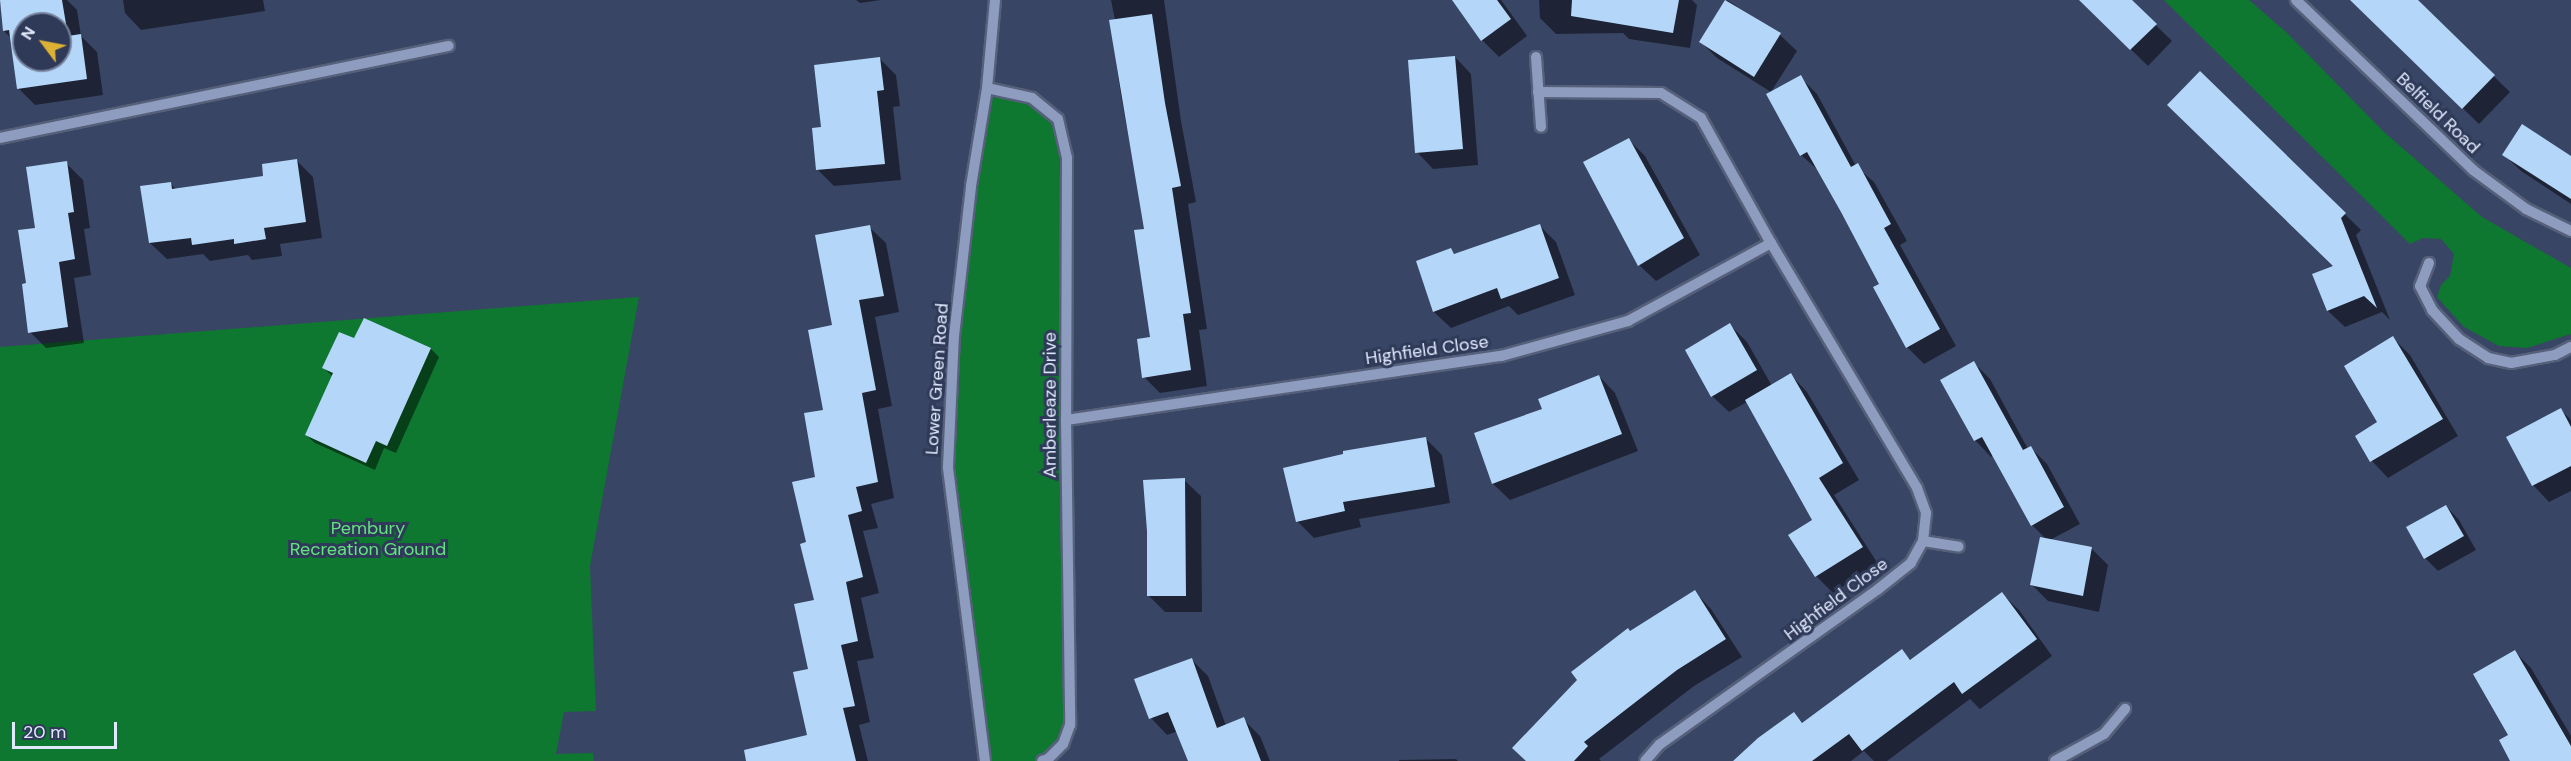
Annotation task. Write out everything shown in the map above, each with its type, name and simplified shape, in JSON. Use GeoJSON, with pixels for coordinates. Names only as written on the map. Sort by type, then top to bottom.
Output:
{"type":"FeatureCollection","features":[{"type":"Feature","properties":{"kind":"street","name":"Lower Green Road"},"geometry":{"type":"LineString","coordinates":[[985,761],[948,467],[954,336],[972,186],[987,88],[995,0]]}},
{"type":"Feature","properties":{"kind":"street","name":"Belfield Road"},"geometry":{"type":"LineString","coordinates":[[2296,0],[2473,170],[2526,209],[2571,231]]}},
{"type":"Feature","properties":{"kind":"street"},"geometry":{"type":"LineString","coordinates":[[0,138],[449,46]]}},
{"type":"Feature","properties":{"kind":"street"},"geometry":{"type":"LineString","coordinates":[[1536,57],[1541,127]]}},
{"type":"Feature","properties":{"kind":"street","name":"Amberleaze Drive"},"geometry":{"type":"LineString","coordinates":[[987,88],[1032,98],[1058,119],[1068,158],[1066,420],[1070,725],[1063,744],[1048,759],[1042,761]]}},
{"type":"Feature","properties":{"kind":"street","name":"Highfield Close"},"geometry":{"type":"LineString","coordinates":[[1538,92],[1661,93],[1701,117],[1771,243],[1917,488],[1926,513],[1923,541],[1911,562],[1877,590],[1659,745],[1645,761]]}},
{"type":"Feature","properties":{"kind":"street","name":"Highfield Close"},"geometry":{"type":"LineString","coordinates":[[1066,420],[1501,356],[1628,321],[1771,243]]}},
{"type":"Feature","properties":{"kind":"street"},"geometry":{"type":"LineString","coordinates":[[2429,263],[2420,286],[2432,310],[2459,339],[2488,358],[2511,363],[2555,355],[2571,347]]}},
{"type":"Feature","properties":{"kind":"street"},"geometry":{"type":"LineString","coordinates":[[1923,541],[1959,547]]}},
{"type":"Feature","properties":{"kind":"street"},"geometry":{"type":"LineString","coordinates":[[2055,761],[2104,734],[2125,709]]}},
{"type":"Feature","properties":{"kind":"green space"},"geometry":{"type":"Polygon","coordinates":[[[2164,0],[2249,0],[2286,32],[2384,132],[2482,217],[2571,268],[2571,334],[2527,348],[2499,346],[2464,327],[2437,297],[2441,285],[2450,276],[2454,254],[2441,239],[2423,238],[2410,244],[2164,0]]]}},
{"type":"Feature","properties":{"kind":"green space"},"geometry":{"type":"Polygon","coordinates":[[[987,88],[1032,98],[1058,119],[1067,158],[1070,725],[1063,744],[1042,761],[985,761],[948,467],[955,331],[987,88]]]}},
{"type":"Feature","properties":{"kind":"green space","name":"Pembury Recreation Ground"},"geometry":{"type":"Polygon","coordinates":[[[639,297],[590,566],[596,711],[564,712],[556,754],[593,753],[594,761],[0,761],[0,347],[639,297]]]}},
{"type":"Feature","properties":{"kind":"building"},"geometry":{"type":"Polygon","coordinates":[[[0,0],[62,0],[64,12],[12,12],[12,52],[9,30],[3,31],[0,0]]]}},
{"type":"Feature","properties":{"kind":"building"},"geometry":{"type":"Polygon","coordinates":[[[1452,0],[1497,0],[1511,19],[1481,41],[1452,0]]]}},
{"type":"Feature","properties":{"kind":"building"},"geometry":{"type":"Polygon","coordinates":[[[1572,0],[1679,0],[1673,33],[1571,16],[1572,0]]]}},
{"type":"Feature","properties":{"kind":"building"},"geometry":{"type":"Polygon","coordinates":[[[1725,0],[1781,33],[1754,77],[1699,42],[1725,0]]]}},
{"type":"Feature","properties":{"kind":"building"},"geometry":{"type":"Polygon","coordinates":[[[2079,0],[2132,0],[2157,24],[2130,50],[2079,0]]]}},
{"type":"Feature","properties":{"kind":"building"},"geometry":{"type":"Polygon","coordinates":[[[2350,0],[2418,0],[2495,75],[2462,109],[2350,0]]]}},
{"type":"Feature","properties":{"kind":"building"},"geometry":{"type":"Polygon","coordinates":[[[1152,14],[1165,103],[1181,186],[1172,188],[1191,313],[1183,314],[1191,370],[1142,378],[1137,339],[1150,337],[1134,230],[1144,229],[1109,20],[1152,14]]]}},
{"type":"Feature","properties":{"kind":"building"},"geometry":{"type":"Polygon","coordinates":[[[81,34],[87,79],[17,89],[15,72],[72,72],[72,35],[81,34]]]}},
{"type":"Feature","properties":{"kind":"building"},"geometry":{"type":"Polygon","coordinates":[[[1455,56],[1463,149],[1415,153],[1408,60],[1455,56]]]}},
{"type":"Feature","properties":{"kind":"building"},"geometry":{"type":"Polygon","coordinates":[[[880,57],[884,90],[877,91],[885,164],[816,170],[812,128],[821,127],[814,65],[880,57]]]}},
{"type":"Feature","properties":{"kind":"building"},"geometry":{"type":"Polygon","coordinates":[[[2200,71],[2346,213],[2341,218],[2377,308],[2364,296],[2327,311],[2312,274],[2333,266],[2167,105],[2200,71]]]}},
{"type":"Feature","properties":{"kind":"building"},"geometry":{"type":"Polygon","coordinates":[[[1801,75],[1851,167],[1858,163],[1891,224],[1884,228],[1940,329],[1906,348],[1873,287],[1879,284],[1841,212],[1807,152],[1800,156],[1766,94],[1801,75]]]}},
{"type":"Feature","properties":{"kind":"building"},"geometry":{"type":"Polygon","coordinates":[[[2522,124],[2571,156],[2571,199],[2502,155],[2522,124]]]}},
{"type":"Feature","properties":{"kind":"building"},"geometry":{"type":"Polygon","coordinates":[[[1629,138],[1684,238],[1638,266],[1583,162],[1629,138]]]}},
{"type":"Feature","properties":{"kind":"building"},"geometry":{"type":"Polygon","coordinates":[[[297,159],[306,222],[264,228],[266,239],[234,244],[234,239],[192,245],[191,238],[149,243],[140,186],[171,182],[172,189],[263,176],[262,164],[297,159]]]}},
{"type":"Feature","properties":{"kind":"building"},"geometry":{"type":"Polygon","coordinates":[[[67,161],[74,212],[68,213],[75,259],[59,262],[68,327],[28,333],[22,284],[26,283],[18,230],[35,228],[26,167],[67,161]]]}},
{"type":"Feature","properties":{"kind":"building"},"geometry":{"type":"Polygon","coordinates":[[[1540,224],[1559,278],[1501,299],[1497,288],[1433,312],[1416,261],[1451,248],[1454,254],[1540,224]]]}},
{"type":"Feature","properties":{"kind":"building"},"geometry":{"type":"Polygon","coordinates":[[[870,225],[884,296],[859,300],[876,390],[862,393],[878,482],[856,487],[862,511],[848,515],[863,577],[846,582],[858,641],[841,645],[855,706],[843,708],[856,761],[746,761],[744,750],[807,735],[793,672],[808,669],[794,604],[814,600],[800,544],[806,542],[792,482],[815,477],[804,413],[823,410],[808,330],[832,325],[815,235],[870,225]]]}},
{"type":"Feature","properties":{"kind":"building"},"geometry":{"type":"Polygon","coordinates":[[[364,318],[431,348],[387,446],[376,441],[366,463],[305,435],[333,373],[322,368],[339,332],[354,338],[364,318]]]}},
{"type":"Feature","properties":{"kind":"building"},"geometry":{"type":"Polygon","coordinates":[[[1730,323],[1757,370],[1711,397],[1685,350],[1730,323]]]}},
{"type":"Feature","properties":{"kind":"building"},"geometry":{"type":"Polygon","coordinates":[[[2393,336],[2443,419],[2370,462],[2355,436],[2377,422],[2344,366],[2393,336]]]}},
{"type":"Feature","properties":{"kind":"building"},"geometry":{"type":"Polygon","coordinates":[[[1974,361],[2023,450],[2031,446],[2064,507],[2031,526],[1982,437],[1974,441],[1940,380],[1974,361]]]}},
{"type":"Feature","properties":{"kind":"building"},"geometry":{"type":"Polygon","coordinates":[[[1791,373],[1843,463],[1819,478],[1863,547],[1815,577],[1788,535],[1812,520],[1745,400],[1791,373]]]}},
{"type":"Feature","properties":{"kind":"building"},"geometry":{"type":"Polygon","coordinates":[[[1599,375],[1622,434],[1492,484],[1474,433],[1542,409],[1538,399],[1599,375]]]}},
{"type":"Feature","properties":{"kind":"building"},"geometry":{"type":"Polygon","coordinates":[[[2561,408],[2571,427],[2571,466],[2532,486],[2506,437],[2561,408]]]}},
{"type":"Feature","properties":{"kind":"building"},"geometry":{"type":"Polygon","coordinates":[[[1426,437],[1435,487],[1343,502],[1345,511],[1296,522],[1283,468],[1343,454],[1343,451],[1426,437]]]}},
{"type":"Feature","properties":{"kind":"building"},"geometry":{"type":"Polygon","coordinates":[[[1185,478],[1186,596],[1147,596],[1147,531],[1143,480],[1185,478]]]}},
{"type":"Feature","properties":{"kind":"building"},"geometry":{"type":"Polygon","coordinates":[[[2446,505],[2464,536],[2424,559],[2406,527],[2446,505]]]}},
{"type":"Feature","properties":{"kind":"building"},"geometry":{"type":"Polygon","coordinates":[[[2040,537],[2092,547],[2083,596],[2030,585],[2040,537]]]}},
{"type":"Feature","properties":{"kind":"building"},"geometry":{"type":"Polygon","coordinates":[[[1695,590],[1726,639],[1677,670],[1584,742],[1588,746],[1574,761],[1526,761],[1512,748],[1577,680],[1571,672],[1628,628],[1630,631],[1695,590]]]}},
{"type":"Feature","properties":{"kind":"building"},"geometry":{"type":"Polygon","coordinates":[[[2002,592],[2037,639],[1962,694],[1954,682],[1862,751],[1849,734],[1812,761],[1733,761],[1758,738],[1794,712],[1802,723],[1902,649],[1910,660],[2002,592]]]}},
{"type":"Feature","properties":{"kind":"building"},"geometry":{"type":"Polygon","coordinates":[[[2515,650],[2571,746],[2571,761],[2510,761],[2499,740],[2508,735],[2473,674],[2515,650]]]}},
{"type":"Feature","properties":{"kind":"building"},"geometry":{"type":"Polygon","coordinates":[[[1192,658],[1217,728],[1244,717],[1261,761],[1188,761],[1168,712],[1149,719],[1134,679],[1192,658]]]}}]}
